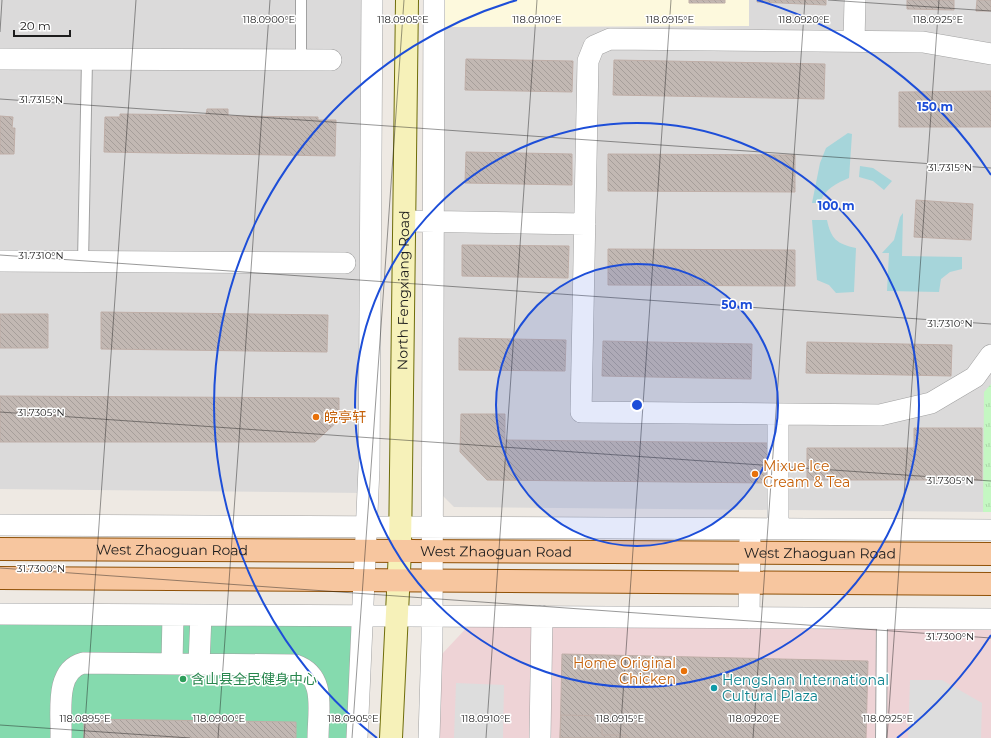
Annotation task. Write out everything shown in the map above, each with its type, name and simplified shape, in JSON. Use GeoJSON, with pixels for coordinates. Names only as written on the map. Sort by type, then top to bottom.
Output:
{"type":"FeatureCollection","features":[{"type":"Feature","properties":{"kind":"main road","name":"North Fengxiang Road"},"geometry":{"type":"LineString","coordinates":[[392,738],[401,526],[406,221],[407,0]]}},
{"type":"Feature","properties":{"kind":"main road","name":"West Zhaoguan Road"},"geometry":{"type":"LineString","coordinates":[[0,549],[991,554]]}},
{"type":"Feature","properties":{"kind":"main road","name":"West Zhaoguan Road"},"geometry":{"type":"LineString","coordinates":[[0,578],[991,584]]}},
{"type":"Feature","properties":{"kind":"street"},"geometry":{"type":"LineString","coordinates":[[358,738],[369,468],[372,0]]}},
{"type":"Feature","properties":{"kind":"street"},"geometry":{"type":"LineString","coordinates":[[429,738],[432,616],[434,0]]}},
{"type":"Feature","properties":{"kind":"street"},"geometry":{"type":"LineString","coordinates":[[854,41],[855,0]]}},
{"type":"Feature","properties":{"kind":"street"},"geometry":{"type":"LineString","coordinates":[[991,54],[923,42],[610,40],[594,46],[588,61],[581,412],[880,415],[931,403],[975,377],[991,355]]}},
{"type":"Feature","properties":{"kind":"street"},"geometry":{"type":"LineString","coordinates":[[0,60],[331,60]]}},
{"type":"Feature","properties":{"kind":"street"},"geometry":{"type":"LineString","coordinates":[[406,221],[585,224]]}},
{"type":"Feature","properties":{"kind":"street"},"geometry":{"type":"LineString","coordinates":[[0,261],[344,263]]}},
{"type":"Feature","properties":{"kind":"street"},"geometry":{"type":"LineString","coordinates":[[778,414],[778,529]]}},
{"type":"Feature","properties":{"kind":"street"},"geometry":{"type":"LineString","coordinates":[[0,525],[991,530]]}},
{"type":"Feature","properties":{"kind":"street"},"geometry":{"type":"LineString","coordinates":[[749,618],[750,529]]}},
{"type":"Feature","properties":{"kind":"street"},"geometry":{"type":"LineString","coordinates":[[0,614],[991,619]]}},
{"type":"Feature","properties":{"kind":"street"},"geometry":{"type":"LineString","coordinates":[[172,615],[172,664]]}},
{"type":"Feature","properties":{"kind":"street"},"geometry":{"type":"LineString","coordinates":[[199,664],[201,615]]}},
{"type":"Feature","properties":{"kind":"street"},"geometry":{"type":"LineString","coordinates":[[540,738],[542,616]]}},
{"type":"Feature","properties":{"kind":"street"},"geometry":{"type":"LineString","coordinates":[[61,738],[63,683],[70,669],[83,663],[294,665],[305,668],[317,682],[318,738]]}},
{"type":"Feature","properties":{"kind":"lane"},"geometry":{"type":"LineString","coordinates":[[301,0],[301,60]]}},
{"type":"Feature","properties":{"kind":"lane"},"geometry":{"type":"LineString","coordinates":[[83,262],[87,60]]}},
{"type":"Feature","properties":{"kind":"lane"},"geometry":{"type":"LineString","coordinates":[[881,738],[882,619]]}},
{"type":"Feature","properties":{"kind":"shaded area"},"geometry":{"type":"Polygon","coordinates":[[[0,0],[369,0],[363,493],[0,489],[0,0]]]}},
{"type":"Feature","properties":{"kind":"shaded area"},"geometry":{"type":"Polygon","coordinates":[[[444,0],[749,0],[749,26],[443,27],[444,0]]]}},
{"type":"Feature","properties":{"kind":"shaded area"},"geometry":{"type":"Polygon","coordinates":[[[749,0],[991,0],[991,512],[454,507],[435,488],[443,27],[748,26],[749,0]]]}},
{"type":"Feature","properties":{"kind":"shaded area"},"geometry":{"type":"Polygon","coordinates":[[[472,622],[991,629],[991,738],[438,738],[442,654],[472,622]]]}},
{"type":"Feature","properties":{"kind":"shaded area"},"geometry":{"type":"Polygon","coordinates":[[[910,680],[942,680],[982,703],[981,738],[908,738],[910,680]]]}},
{"type":"Feature","properties":{"kind":"shaded area"},"geometry":{"type":"Polygon","coordinates":[[[456,683],[504,685],[503,738],[454,738],[456,683]]]}},
{"type":"Feature","properties":{"kind":"green space"},"geometry":{"type":"Polygon","coordinates":[[[991,384],[991,512],[983,512],[984,392],[991,384]]]}},
{"type":"Feature","properties":{"kind":"green space","name":"含山县全民健身中心"},"geometry":{"type":"Polygon","coordinates":[[[0,617],[370,619],[363,738],[0,738],[0,617]]]}},
{"type":"Feature","properties":{"kind":"water"},"geometry":{"type":"Polygon","coordinates":[[[848,133],[852,134],[849,178],[836,184],[828,190],[820,203],[812,203],[820,163],[826,148],[848,133]]]}},
{"type":"Feature","properties":{"kind":"water"},"geometry":{"type":"Polygon","coordinates":[[[860,166],[873,168],[892,181],[884,190],[873,181],[859,177],[860,166]]]}},
{"type":"Feature","properties":{"kind":"water"},"geometry":{"type":"Polygon","coordinates":[[[903,213],[902,256],[962,257],[962,269],[950,272],[941,279],[939,292],[887,291],[889,253],[882,253],[894,240],[900,217],[903,213]]]}},
{"type":"Feature","properties":{"kind":"water"},"geometry":{"type":"Polygon","coordinates":[[[812,220],[827,220],[831,232],[836,240],[844,245],[856,248],[854,292],[836,293],[829,285],[817,280],[812,220]]]}},
{"type":"Feature","properties":{"kind":"building"},"geometry":{"type":"Polygon","coordinates":[[[689,0],[725,0],[725,3],[689,3],[689,0]]]}},
{"type":"Feature","properties":{"kind":"building"},"geometry":{"type":"Polygon","coordinates":[[[757,0],[826,0],[826,5],[757,2],[757,0]]]}},
{"type":"Feature","properties":{"kind":"building"},"geometry":{"type":"Polygon","coordinates":[[[907,0],[954,0],[954,10],[907,9],[907,0]]]}},
{"type":"Feature","properties":{"kind":"building"},"geometry":{"type":"Polygon","coordinates":[[[977,0],[991,0],[991,11],[976,11],[977,0]]]}},
{"type":"Feature","properties":{"kind":"building"},"geometry":{"type":"Polygon","coordinates":[[[466,59],[573,61],[572,92],[465,90],[466,59]]]}},
{"type":"Feature","properties":{"kind":"building"},"geometry":{"type":"Polygon","coordinates":[[[614,60],[825,64],[824,99],[613,95],[614,60]]]}},
{"type":"Feature","properties":{"kind":"building"},"geometry":{"type":"Polygon","coordinates":[[[991,91],[991,127],[899,127],[899,92],[991,91]]]}},
{"type":"Feature","properties":{"kind":"building"},"geometry":{"type":"Polygon","coordinates":[[[207,109],[228,109],[228,116],[318,117],[318,120],[336,120],[335,156],[104,152],[105,117],[120,117],[120,114],[206,115],[207,109]]]}},
{"type":"Feature","properties":{"kind":"building"},"geometry":{"type":"Polygon","coordinates":[[[0,116],[13,117],[12,128],[15,128],[14,154],[0,154],[0,116]]]}},
{"type":"Feature","properties":{"kind":"building"},"geometry":{"type":"Polygon","coordinates":[[[466,152],[572,154],[572,185],[465,183],[466,152]]]}},
{"type":"Feature","properties":{"kind":"building"},"geometry":{"type":"Polygon","coordinates":[[[608,154],[795,155],[795,192],[608,191],[608,154]]]}},
{"type":"Feature","properties":{"kind":"building"},"geometry":{"type":"Polygon","coordinates":[[[916,200],[973,204],[971,240],[914,237],[916,200]]]}},
{"type":"Feature","properties":{"kind":"building"},"geometry":{"type":"Polygon","coordinates":[[[462,245],[569,246],[568,278],[462,276],[462,245]]]}},
{"type":"Feature","properties":{"kind":"building"},"geometry":{"type":"Polygon","coordinates":[[[608,249],[795,250],[795,286],[608,285],[608,249]]]}},
{"type":"Feature","properties":{"kind":"building"},"geometry":{"type":"Polygon","coordinates":[[[101,312],[328,315],[327,352],[101,349],[101,312]]]}},
{"type":"Feature","properties":{"kind":"building"},"geometry":{"type":"Polygon","coordinates":[[[0,314],[48,314],[48,348],[0,348],[0,314]]]}},
{"type":"Feature","properties":{"kind":"building"},"geometry":{"type":"Polygon","coordinates":[[[459,338],[566,340],[565,371],[459,370],[459,338]]]}},
{"type":"Feature","properties":{"kind":"building"},"geometry":{"type":"Polygon","coordinates":[[[603,341],[752,344],[751,379],[602,376],[603,341]]]}},
{"type":"Feature","properties":{"kind":"building"},"geometry":{"type":"Polygon","coordinates":[[[807,342],[952,345],[951,376],[806,373],[807,342]]]}},
{"type":"Feature","properties":{"kind":"building"},"geometry":{"type":"Polygon","coordinates":[[[0,396],[339,398],[339,420],[315,442],[0,442],[0,396]]]}},
{"type":"Feature","properties":{"kind":"building"},"geometry":{"type":"Polygon","coordinates":[[[461,414],[505,414],[505,440],[768,443],[768,483],[487,480],[460,452],[461,414]]]}},
{"type":"Feature","properties":{"kind":"building"},"geometry":{"type":"Polygon","coordinates":[[[914,428],[982,428],[982,480],[807,480],[807,448],[914,448],[914,428]]]}},
{"type":"Feature","properties":{"kind":"building","name":"Hengshan International Cultural Plaza"},"geometry":{"type":"Polygon","coordinates":[[[562,654],[868,661],[866,738],[560,738],[562,654]]]}},
{"type":"Feature","properties":{"kind":"building"},"geometry":{"type":"Polygon","coordinates":[[[561,715],[602,716],[602,735],[626,735],[626,738],[560,738],[561,715]]]}},
{"type":"Feature","properties":{"kind":"building"},"geometry":{"type":"Polygon","coordinates":[[[84,719],[296,722],[296,738],[84,738],[84,719]]]}},
{"type":"Feature","properties":{"kind":"place","name":"皖亭轩"},"geometry":{"type":"Point","coordinates":[316,417]}},
{"type":"Feature","properties":{"kind":"place","name":"Mixue Ice Cream & Tea"},"geometry":{"type":"Point","coordinates":[755,474]}},
{"type":"Feature","properties":{"kind":"place","name":"Home Original Chicken"},"geometry":{"type":"Point","coordinates":[684,671]}},
{"type":"Feature","properties":{"kind":"place","name":"含山县全民健身中心"},"geometry":{"type":"Point","coordinates":[183,679]}},
{"type":"Feature","properties":{"kind":"place","name":"Hengshan International Cultural Plaza"},"geometry":{"type":"Point","coordinates":[714,688]}}]}
